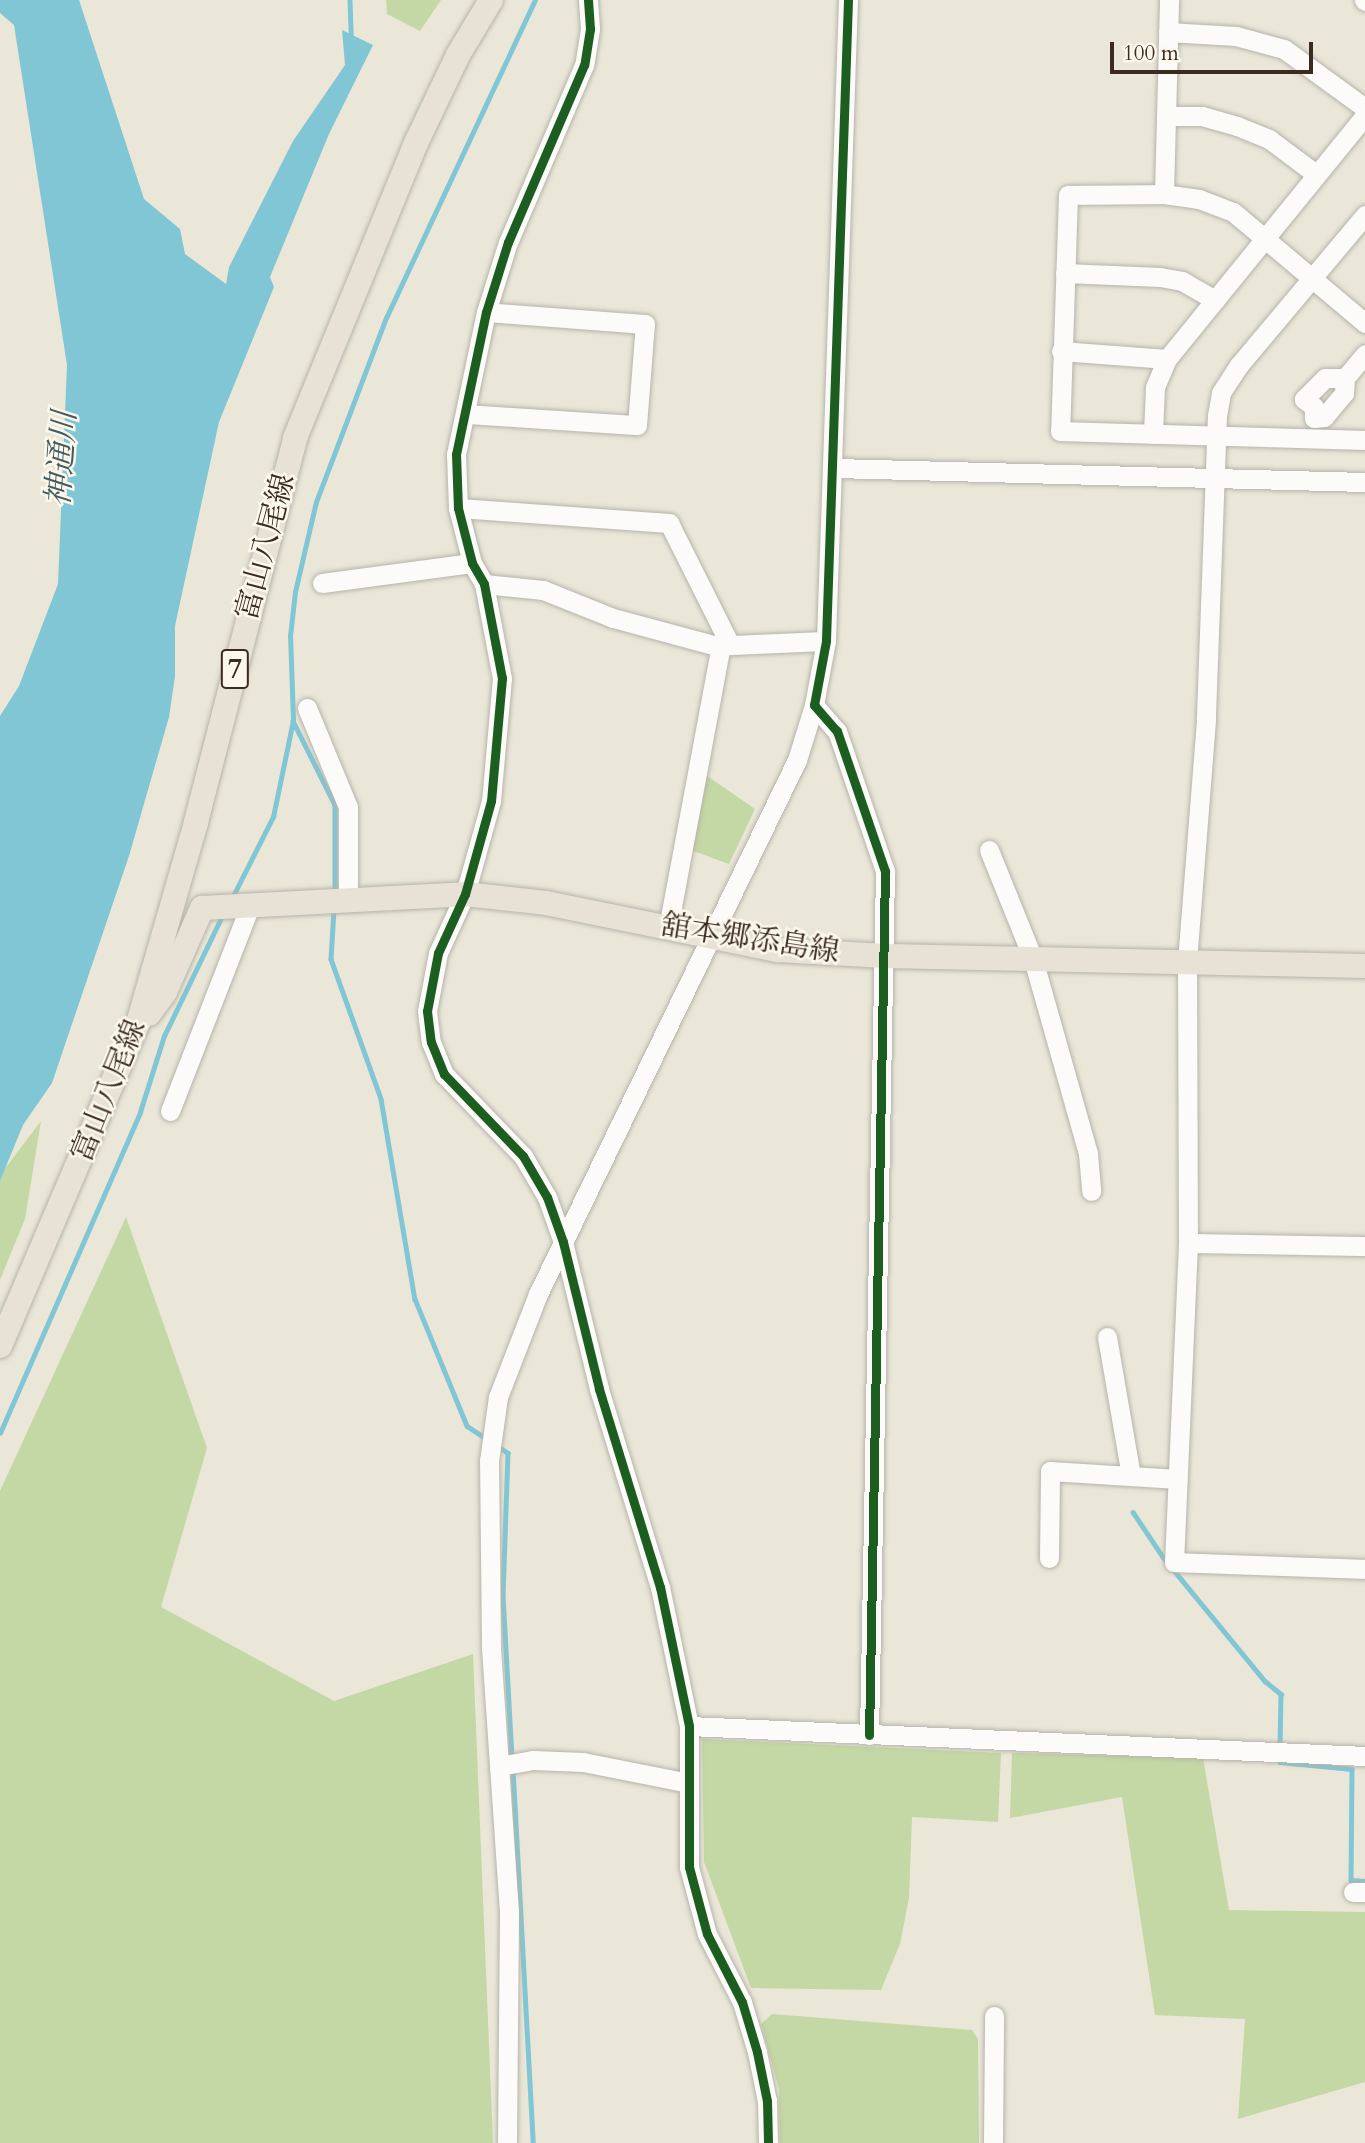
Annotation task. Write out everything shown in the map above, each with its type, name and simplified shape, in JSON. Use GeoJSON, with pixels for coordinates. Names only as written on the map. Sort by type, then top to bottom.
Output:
{"type":"FeatureCollection","features":[{"type":"Feature","properties":{"kind":"main road","name":"富山八尾線"},"geometry":{"type":"LineString","coordinates":[[0,1346],[139,1020],[197,822],[295,438],[417,141],[457,55],[491,0]]}},
{"type":"Feature","properties":{"kind":"main road","name":"舘本郷添島線"},"geometry":{"type":"LineString","coordinates":[[234,904],[465,894],[546,903],[778,950],[886,956],[1365,967]]}},
{"type":"Feature","properties":{"kind":"main road"},"geometry":{"type":"LineString","coordinates":[[139,1020],[155,1010],[202,908],[234,904]]}},
{"type":"Feature","properties":{"kind":"street"},"geometry":{"type":"LineString","coordinates":[[588,0],[590,29],[584,65],[508,242],[486,312],[456,454],[458,508],[472,563],[484,584],[502,678],[491,800],[465,894],[429,986],[431,1042],[444,1074],[523,1156],[547,1196],[563,1242],[599,1389],[660,1587],[689,1726],[689,1867],[707,1934],[742,2002],[757,2052],[767,2101],[768,2143]]}},
{"type":"Feature","properties":{"kind":"street"},"geometry":{"type":"LineString","coordinates":[[507,2143],[509,1912],[491,1647],[489,1461],[498,1397],[563,1242],[797,760],[814,705],[826,640],[848,0]]}},
{"type":"Feature","properties":{"kind":"street"},"geometry":{"type":"LineString","coordinates":[[1164,194],[1169,0]]}},
{"type":"Feature","properties":{"kind":"street"},"geometry":{"type":"LineString","coordinates":[[1168,32],[1236,36],[1284,49],[1365,108]]}},
{"type":"Feature","properties":{"kind":"street"},"geometry":{"type":"LineString","coordinates":[[1153,434],[1155,387],[1167,359],[1365,115]]}},
{"type":"Feature","properties":{"kind":"street"},"geometry":{"type":"LineString","coordinates":[[1166,116],[1202,117],[1237,126],[1269,139],[1316,174]]}},
{"type":"Feature","properties":{"kind":"street"},"geometry":{"type":"LineString","coordinates":[[1365,323],[1233,212],[1199,199],[1164,194],[1068,195],[1060,431],[1217,436],[1314,428],[1365,440]]}},
{"type":"Feature","properties":{"kind":"street"},"geometry":{"type":"LineString","coordinates":[[1365,215],[1221,393],[1206,720],[1187,961],[1188,1243],[1174,1562],[1365,1569]]}},
{"type":"Feature","properties":{"kind":"street"},"geometry":{"type":"LineString","coordinates":[[1065,273],[1160,277],[1182,281],[1214,300]]}},
{"type":"Feature","properties":{"kind":"street"},"geometry":{"type":"LineString","coordinates":[[466,414],[637,425],[645,324],[486,312]]}},
{"type":"Feature","properties":{"kind":"street"},"geometry":{"type":"LineString","coordinates":[[1061,351],[1167,359]]}},
{"type":"Feature","properties":{"kind":"street"},"geometry":{"type":"LineString","coordinates":[[1314,428],[1344,393],[1345,378],[1365,354]]}},
{"type":"Feature","properties":{"kind":"street"},"geometry":{"type":"LineString","coordinates":[[834,468],[1365,482]]}},
{"type":"Feature","properties":{"kind":"street"},"geometry":{"type":"LineString","coordinates":[[458,508],[669,523],[725,645],[668,928]]}},
{"type":"Feature","properties":{"kind":"street"},"geometry":{"type":"LineString","coordinates":[[321,583],[472,563]]}},
{"type":"Feature","properties":{"kind":"street"},"geometry":{"type":"LineString","coordinates":[[484,584],[543,590],[613,618],[725,645],[826,640]]}},
{"type":"Feature","properties":{"kind":"street"},"geometry":{"type":"LineString","coordinates":[[814,705],[836,731],[885,872],[886,956],[869,1735]]}},
{"type":"Feature","properties":{"kind":"street"},"geometry":{"type":"LineString","coordinates":[[307,708],[348,807],[348,900]]}},
{"type":"Feature","properties":{"kind":"street"},"geometry":{"type":"LineString","coordinates":[[989,850],[1033,959],[1088,1154],[1091,1191]]}},
{"type":"Feature","properties":{"kind":"street"},"geometry":{"type":"LineString","coordinates":[[170,1111],[234,904]]}},
{"type":"Feature","properties":{"kind":"street"},"geometry":{"type":"LineString","coordinates":[[1188,1243],[1365,1246]]}},
{"type":"Feature","properties":{"kind":"street"},"geometry":{"type":"LineString","coordinates":[[1107,1337],[1131,1476]]}},
{"type":"Feature","properties":{"kind":"street"},"geometry":{"type":"LineString","coordinates":[[1049,1558],[1050,1471],[1178,1479]]}},
{"type":"Feature","properties":{"kind":"street"},"geometry":{"type":"LineString","coordinates":[[689,1726],[1365,1756]]}},
{"type":"Feature","properties":{"kind":"street"},"geometry":{"type":"LineString","coordinates":[[499,1766],[533,1760],[583,1762],[689,1783]]}},
{"type":"Feature","properties":{"kind":"street"},"geometry":{"type":"LineString","coordinates":[[993,2143],[994,2016]]}},
{"type":"Feature","properties":{"kind":"green space"},"geometry":{"type":"Polygon","coordinates":[[[386,0],[441,0],[420,31],[387,14],[386,0]]]}},
{"type":"Feature","properties":{"kind":"green space"},"geometry":{"type":"Polygon","coordinates":[[[703,773],[755,809],[729,864],[688,849],[703,773]]]}},
{"type":"Feature","properties":{"kind":"green space"},"geometry":{"type":"Polygon","coordinates":[[[41,1121],[25,1219],[0,1280],[0,1175],[41,1121]]]}},
{"type":"Feature","properties":{"kind":"green space"},"geometry":{"type":"Polygon","coordinates":[[[126,1217],[207,1448],[161,1607],[334,1701],[473,1654],[493,2143],[0,2143],[0,1491],[126,1217]]]}},
{"type":"Feature","properties":{"kind":"green space"},"geometry":{"type":"Polygon","coordinates":[[[702,1739],[1001,1753],[998,1822],[912,1817],[909,1898],[900,1944],[881,1990],[751,1988],[704,1862],[702,1739]]]}},
{"type":"Feature","properties":{"kind":"green space"},"geometry":{"type":"Polygon","coordinates":[[[1012,1753],[1203,1758],[1229,1910],[1365,1912],[1365,2082],[1238,2119],[1245,2019],[1155,2015],[1122,1797],[1010,1818],[1012,1753]]]}},
{"type":"Feature","properties":{"kind":"green space"},"geometry":{"type":"Polygon","coordinates":[[[772,2014],[972,2030],[978,2039],[979,2143],[780,2143],[779,2089],[761,2024],[772,2014]]]}},
{"type":"Feature","properties":{"kind":"water"},"geometry":{"type":"Polygon","coordinates":[[[0,0],[79,0],[144,199],[180,229],[185,254],[226,284],[229,267],[293,141],[345,65],[342,30],[373,45],[329,134],[270,277],[274,287],[219,422],[175,626],[175,676],[169,717],[129,856],[52,1083],[23,1125],[0,1181],[0,716],[19,686],[58,584],[67,365],[14,25],[0,13],[0,0]]]}},
{"type":"Feature","properties":{"kind":"waterway"},"geometry":{"type":"LineString","coordinates":[[350,0],[351,38]]}},
{"type":"Feature","properties":{"kind":"waterway"},"geometry":{"type":"LineString","coordinates":[[232,898],[273,817],[293,720],[290,636],[295,592],[316,502],[386,318],[535,0]]}},
{"type":"Feature","properties":{"kind":"waterway"},"geometry":{"type":"LineString","coordinates":[[293,721],[335,805],[335,895]]}},
{"type":"Feature","properties":{"kind":"waterway"},"geometry":{"type":"LineString","coordinates":[[334,910],[331,959],[381,1099],[415,1299],[467,1426],[487,1439]]}},
{"type":"Feature","properties":{"kind":"waterway"},"geometry":{"type":"LineString","coordinates":[[0,1433],[140,1112],[164,1036],[223,914]]}},
{"type":"Feature","properties":{"kind":"waterway"},"geometry":{"type":"LineString","coordinates":[[497,1446],[508,1453],[503,1596],[512,1757]]}},
{"type":"Feature","properties":{"kind":"waterway"},"geometry":{"type":"LineString","coordinates":[[1133,1512],[1163,1557],[1265,1681],[1281,1694],[1280,1748]]}},
{"type":"Feature","properties":{"kind":"waterway"},"geometry":{"type":"LineString","coordinates":[[1280,1757],[1280,1762],[1352,1769],[1351,1880],[1365,1881]]}},
{"type":"Feature","properties":{"kind":"waterway"},"geometry":{"type":"LineString","coordinates":[[513,1769],[533,2143]]}},
{"type":"Feature","properties":{"kind":"cycle path"},"geometry":{"type":"LineString","coordinates":[[588,0],[590,29],[584,65],[508,242],[486,312],[456,454],[458,508],[472,563],[484,584],[502,678],[491,801],[465,894],[438,953],[427,1011],[431,1042],[444,1074],[523,1156],[547,1197],[563,1242],[599,1389],[660,1587],[689,1726],[689,1867],[707,1934],[742,2002],[757,2052],[767,2101],[768,2143]]}},
{"type":"Feature","properties":{"kind":"cycle path"},"geometry":{"type":"LineString","coordinates":[[848,0],[826,641],[814,705],[837,731],[885,871],[869,1735]]}},
{"type":"Feature","properties":{"kind":"water label","name":"神通川"},"geometry":{"type":"Point","coordinates":[62,459]}}]}
